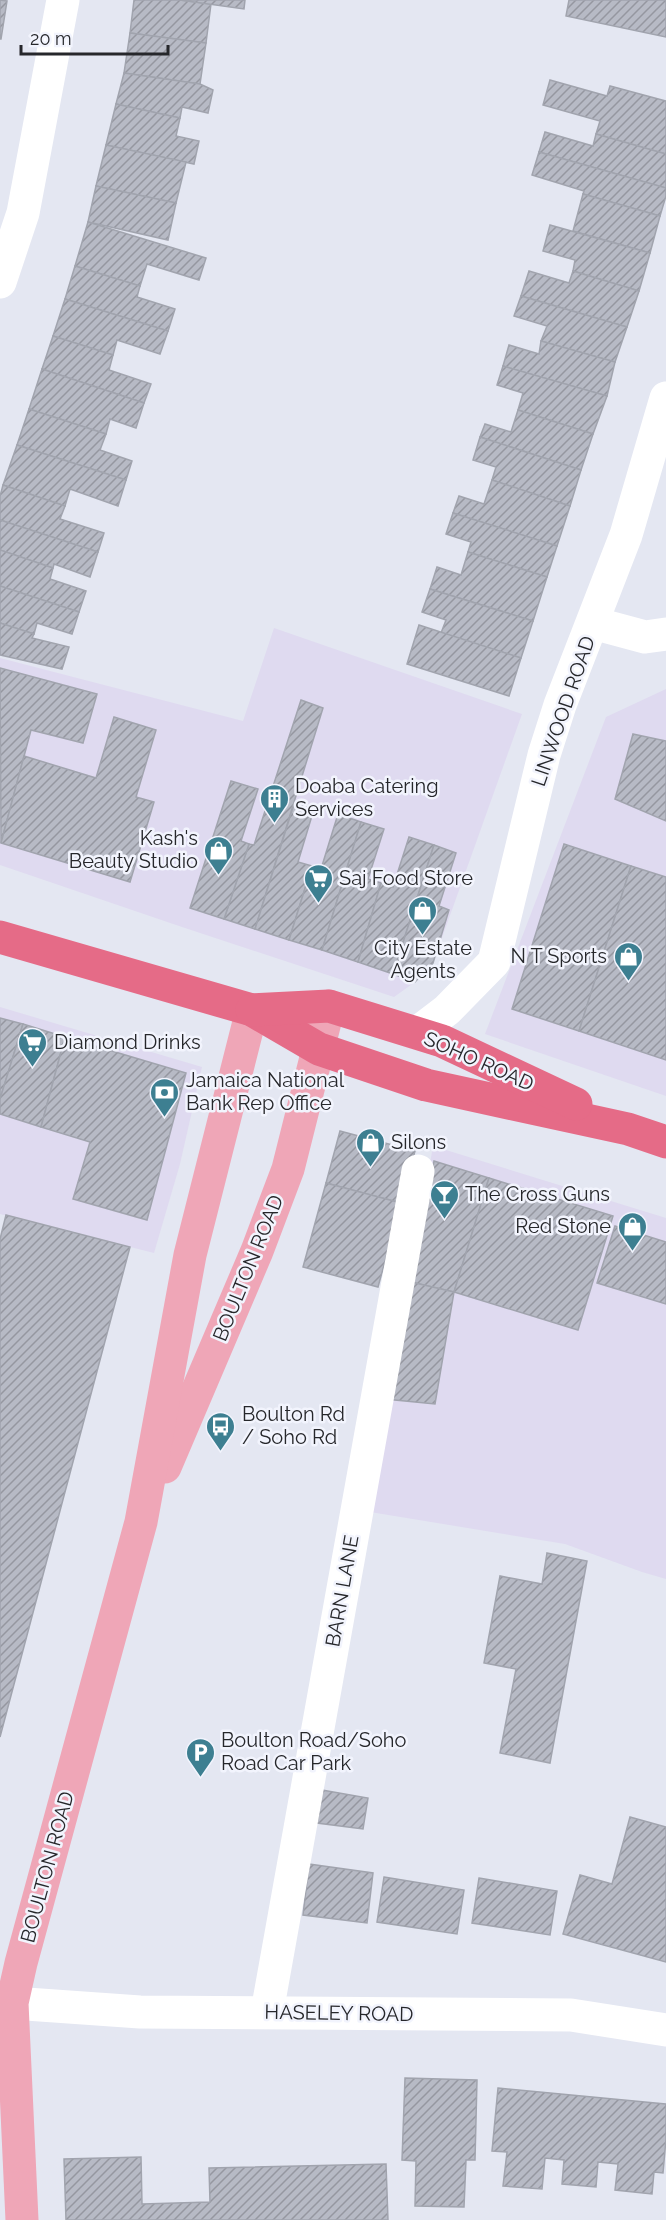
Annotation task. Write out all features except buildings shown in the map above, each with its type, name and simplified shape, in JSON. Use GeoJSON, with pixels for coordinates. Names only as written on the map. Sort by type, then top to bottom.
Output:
{"type":"FeatureCollection","features":[{"type":"Feature","properties":{"kind":"highway","name":"SOHO ROAD"},"geometry":{"type":"LineString","coordinates":[[0,937],[252,1010],[319,1049],[426,1084],[628,1129],[666,1142]]}},
{"type":"Feature","properties":{"kind":"highway","name":"SOHO ROAD"},"geometry":{"type":"LineString","coordinates":[[252,1010],[329,1006],[417,1033],[442,1041],[628,1129]]}},
{"type":"Feature","properties":{"kind":"main road","name":"BOULTON ROAD"},"geometry":{"type":"LineString","coordinates":[[141,1522],[253,1262],[288,1169],[329,1006]]}},
{"type":"Feature","properties":{"kind":"main road","name":"BOULTON ROAD"},"geometry":{"type":"LineString","coordinates":[[22,2220],[12,2003],[141,1522],[190,1255],[252,1010]]}},
{"type":"Feature","properties":{"kind":"street"},"geometry":{"type":"LineString","coordinates":[[0,282],[23,213],[63,0]]}},
{"type":"Feature","properties":{"kind":"street","name":"LINWOOD ROAD"},"geometry":{"type":"LineString","coordinates":[[417,1033],[447,1010],[494,962],[544,755],[560,705],[626,535],[666,398]]}},
{"type":"Feature","properties":{"kind":"street"},"geometry":{"type":"LineString","coordinates":[[592,623],[645,637],[666,634]]}},
{"type":"Feature","properties":{"kind":"street","name":"BARN LANE"},"geometry":{"type":"LineString","coordinates":[[267,2012],[418,1171]]}},
{"type":"Feature","properties":{"kind":"street","name":"HASELEY ROAD"},"geometry":{"type":"LineString","coordinates":[[12,2003],[140,2012],[571,2015],[666,2030]]}},
{"type":"Feature","properties":{"kind":"shaded area"},"geometry":{"type":"Polygon","coordinates":[[[274,628],[522,714],[433,963],[415,982],[394,997],[0,865],[0,658],[243,721],[274,628]]]}},
{"type":"Feature","properties":{"kind":"shaded area"},"geometry":{"type":"Polygon","coordinates":[[[666,689],[666,1096],[485,1034],[606,717],[666,689]]]}},
{"type":"Feature","properties":{"kind":"shaded area"},"geometry":{"type":"Polygon","coordinates":[[[0,1007],[202,1067],[180,1164],[154,1253],[0,1214],[0,1007]]]}},
{"type":"Feature","properties":{"kind":"shaded area"},"geometry":{"type":"Polygon","coordinates":[[[433,1146],[666,1218],[666,1579],[565,1544],[364,1511],[409,1284],[433,1146]]]}},
{"type":"Feature","properties":{"kind":"place","name":"Doaba Catering Services"},"geometry":{"type":"Point","coordinates":[274,824]}},
{"type":"Feature","properties":{"kind":"place","name":"Kash's Beauty Studio"},"geometry":{"type":"Point","coordinates":[219,876]}},
{"type":"Feature","properties":{"kind":"place","name":"Saj Food Store"},"geometry":{"type":"Point","coordinates":[318,904]}},
{"type":"Feature","properties":{"kind":"place","name":"City Estate Agents"},"geometry":{"type":"Point","coordinates":[423,936]}},
{"type":"Feature","properties":{"kind":"place","name":"N T Sports"},"geometry":{"type":"Point","coordinates":[628,982]}},
{"type":"Feature","properties":{"kind":"place","name":"Diamond Drinks"},"geometry":{"type":"Point","coordinates":[33,1068]}},
{"type":"Feature","properties":{"kind":"place","name":"Jamaica National Bank Rep Office"},"geometry":{"type":"Point","coordinates":[165,1118]}},
{"type":"Feature","properties":{"kind":"place","name":"Silons"},"geometry":{"type":"Point","coordinates":[370,1168]}},
{"type":"Feature","properties":{"kind":"place","name":"The Cross Guns"},"geometry":{"type":"Point","coordinates":[444,1220]}},
{"type":"Feature","properties":{"kind":"place","name":"Red Stone"},"geometry":{"type":"Point","coordinates":[632,1252]}},
{"type":"Feature","properties":{"kind":"place","name":"Boulton Rd / Soho Rd"},"geometry":{"type":"Point","coordinates":[221,1452]}},
{"type":"Feature","properties":{"kind":"place","name":"Boulton Road/Soho Road Car Park"},"geometry":{"type":"Point","coordinates":[200,1778]}}]}
